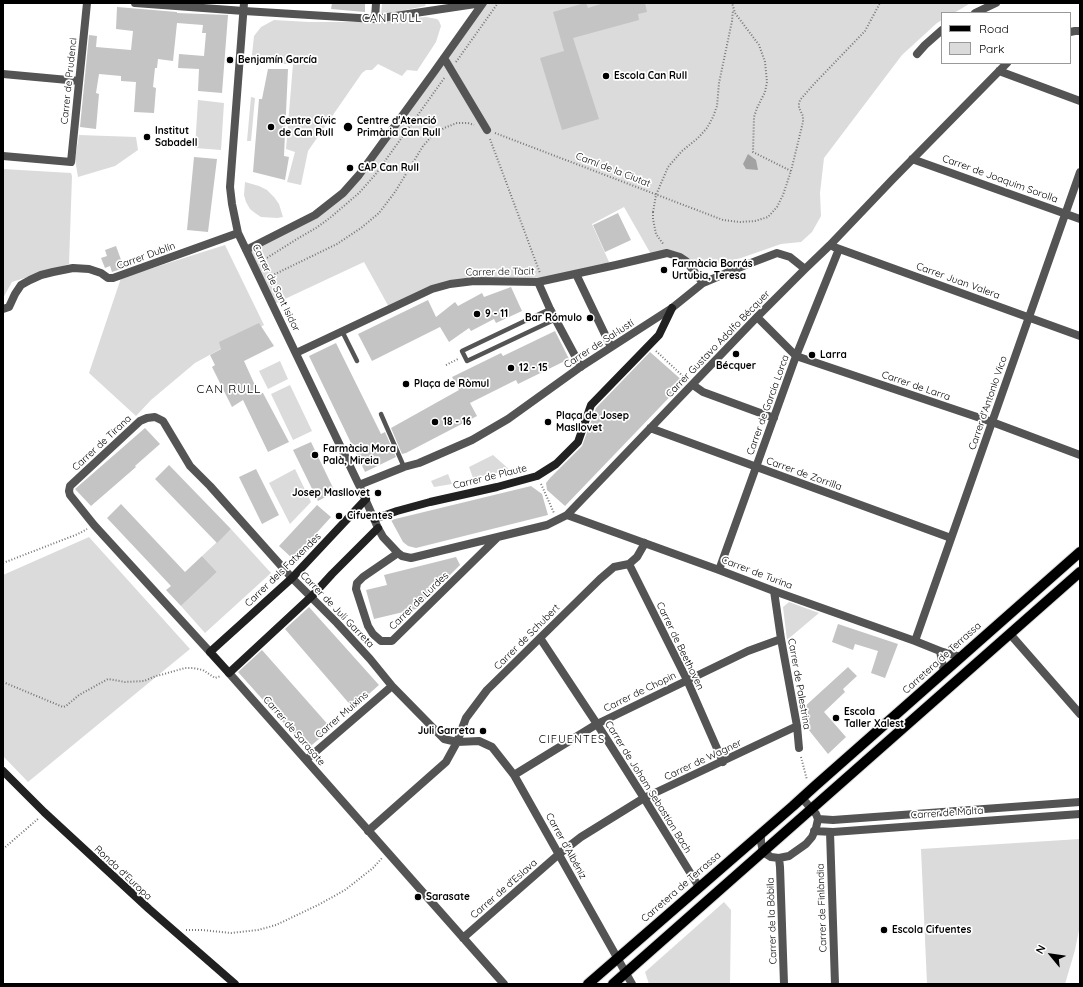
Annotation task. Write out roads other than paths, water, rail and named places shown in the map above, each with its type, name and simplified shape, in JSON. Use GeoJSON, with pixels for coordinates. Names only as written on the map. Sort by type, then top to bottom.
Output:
{"type":"FeatureCollection","features":[{"type":"Feature","properties":{"kind":"main road","name":"Carretera de Terrassa"},"geometry":{"type":"LineString","coordinates":[[588,984],[802,798],[1080,552]]}},
{"type":"Feature","properties":{"kind":"main road"},"geometry":{"type":"LineString","coordinates":[[613,984],[1080,572]]}},
{"type":"Feature","properties":{"kind":"street","name":"Carrer de Prudenci"},"geometry":{"type":"LineString","coordinates":[[3,156],[71,162],[87,3]]}},
{"type":"Feature","properties":{"kind":"street"},"geometry":{"type":"LineString","coordinates":[[135,3],[244,7],[375,19],[482,3]]}},
{"type":"Feature","properties":{"kind":"street"},"geometry":{"type":"LineString","coordinates":[[375,19],[376,3]]}},
{"type":"Feature","properties":{"kind":"street"},"geometry":{"type":"LineString","coordinates":[[246,250],[315,215],[343,193],[359,174],[444,58],[482,3]]}},
{"type":"Feature","properties":{"kind":"street"},"geometry":{"type":"LineString","coordinates":[[977,12],[996,3]]}},
{"type":"Feature","properties":{"kind":"street","name":"Carrer de Sant Isidor"},"geometry":{"type":"LineString","coordinates":[[244,7],[230,187],[238,233],[360,485],[378,528],[383,537],[400,554]]}},
{"type":"Feature","properties":{"kind":"street"},"geometry":{"type":"LineString","coordinates":[[917,54],[941,31]]}},
{"type":"Feature","properties":{"kind":"street"},"geometry":{"type":"LineString","coordinates":[[444,58],[487,130]]}},
{"type":"Feature","properties":{"kind":"street"},"geometry":{"type":"LineString","coordinates":[[1004,67],[1080,101]]}},
{"type":"Feature","properties":{"kind":"street","name":"Carrer Gustavo Adolfo Bécquer"},"geometry":{"type":"LineString","coordinates":[[400,554],[411,558],[547,525],[567,515],[757,317],[830,245],[912,159],[1004,67]]}},
{"type":"Feature","properties":{"kind":"street"},"geometry":{"type":"LineString","coordinates":[[3,74],[79,81]]}},
{"type":"Feature","properties":{"kind":"street","name":"Carrer de Joaquim Sorolla"},"geometry":{"type":"LineString","coordinates":[[912,159],[1080,219]]}},
{"type":"Feature","properties":{"kind":"street","name":"Carrer d'Antonio Vico"},"geometry":{"type":"LineString","coordinates":[[914,641],[1080,172]]}},
{"type":"Feature","properties":{"kind":"street","name":"Carrer Dublín"},"geometry":{"type":"LineString","coordinates":[[3,308],[9,306],[21,285],[41,275],[73,268],[89,269],[101,273],[108,278],[113,278],[238,233]]}},
{"type":"Feature","properties":{"kind":"street","name":"Carrer Juan Valera"},"geometry":{"type":"LineString","coordinates":[[830,245],[1080,336]]}},
{"type":"Feature","properties":{"kind":"street","name":"Carrer de García Lorca"},"geometry":{"type":"LineString","coordinates":[[719,570],[796,356],[839,249]]}},
{"type":"Feature","properties":{"kind":"street","name":"Carrer de Tàcit"},"geometry":{"type":"LineString","coordinates":[[296,353],[432,290],[450,284],[474,281],[540,282],[667,252],[686,261],[703,283]]}},
{"type":"Feature","properties":{"kind":"street","name":"Carrer de Sal·lustí"},"geometry":{"type":"LineString","coordinates":[[360,485],[404,467],[419,463],[472,440],[508,419],[581,367],[672,308],[703,283],[777,253],[790,257],[805,269]]}},
{"type":"Feature","properties":{"kind":"street"},"geometry":{"type":"LineString","coordinates":[[576,274],[611,348]]}},
{"type":"Feature","properties":{"kind":"street"},"geometry":{"type":"LineString","coordinates":[[540,282],[550,309],[581,367]]}},
{"type":"Feature","properties":{"kind":"street","name":"Carrer de Plaute"},"geometry":{"type":"LineString","coordinates":[[374,519],[430,502],[497,487],[537,476],[556,464],[578,442],[591,405],[659,335],[672,308]]}},
{"type":"Feature","properties":{"kind":"street","name":"Carrer de Larra"},"geometry":{"type":"LineString","coordinates":[[757,317],[796,356],[992,422],[1080,455]]}},
{"type":"Feature","properties":{"kind":"street"},"geometry":{"type":"LineString","coordinates":[[693,385],[703,392],[774,418]]}},
{"type":"Feature","properties":{"kind":"street","name":"Carrer de Tirana"},"geometry":{"type":"LineString","coordinates":[[69,492],[70,486],[140,421],[155,417]]}},
{"type":"Feature","properties":{"kind":"street","name":"Carrer de Juli Garreta"},"geometry":{"type":"LineString","coordinates":[[155,417],[163,421],[190,466],[210,486],[292,578],[312,596],[356,643],[392,686],[444,739],[457,742],[479,741],[492,747]]}},
{"type":"Feature","properties":{"kind":"street","name":"Carrer de Zorrilla"},"geometry":{"type":"LineString","coordinates":[[650,428],[951,538]]}},
{"type":"Feature","properties":{"kind":"street","name":"Carrer de Sarasate"},"geometry":{"type":"LineString","coordinates":[[69,492],[94,525],[229,673],[504,984]]}},
{"type":"Feature","properties":{"kind":"street","name":"Carrer dels Fatxendes"},"geometry":{"type":"LineString","coordinates":[[210,652],[292,578],[366,499]]}},
{"type":"Feature","properties":{"kind":"street","name":"Carrer de Turina"},"geometry":{"type":"LineString","coordinates":[[567,515],[940,651],[961,656]]}},
{"type":"Feature","properties":{"kind":"street"},"geometry":{"type":"LineString","coordinates":[[229,673],[312,596],[378,528]]}},
{"type":"Feature","properties":{"kind":"street","name":"Carrer de Lurdes"},"geometry":{"type":"LineString","coordinates":[[400,554],[363,577],[357,583],[356,589],[368,626],[373,634],[381,641],[392,641],[498,537]]}},
{"type":"Feature","properties":{"kind":"street"},"geometry":{"type":"LineString","coordinates":[[629,564],[637,557],[645,543]]}},
{"type":"Feature","properties":{"kind":"street","name":"Carrer de Schubert"},"geometry":{"type":"LineString","coordinates":[[368,831],[446,762],[457,742],[466,718],[487,690],[600,579],[614,567],[629,564]]}},
{"type":"Feature","properties":{"kind":"street","name":"Carrer de Beethoven"},"geometry":{"type":"LineString","coordinates":[[629,564],[687,680],[723,762]]}},
{"type":"Feature","properties":{"kind":"street","name":"Carrer de Palestrina"},"geometry":{"type":"LineString","coordinates":[[774,591],[797,726],[799,748]]}},
{"type":"Feature","properties":{"kind":"street"},"geometry":{"type":"LineString","coordinates":[[1010,634],[1080,714]]}},
{"type":"Feature","properties":{"kind":"street","name":"Carrer de Joham Sebastian Bach"},"geometry":{"type":"LineString","coordinates":[[540,638],[597,724],[699,887]]}},
{"type":"Feature","properties":{"kind":"street","name":"Carrer de Chopin"},"geometry":{"type":"LineString","coordinates":[[514,775],[597,724],[748,651],[781,639]]}},
{"type":"Feature","properties":{"kind":"street"},"geometry":{"type":"LineString","coordinates":[[940,651],[944,672]]}},
{"type":"Feature","properties":{"kind":"street","name":"Carrer Muixins"},"geometry":{"type":"LineString","coordinates":[[306,760],[392,686]]}},
{"type":"Feature","properties":{"kind":"street","name":"Carrer de Wagner"},"geometry":{"type":"LineString","coordinates":[[559,854],[581,837],[644,798],[797,726]]}},
{"type":"Feature","properties":{"kind":"street","name":"Carrer d'Albéniz"},"geometry":{"type":"LineString","coordinates":[[492,747],[514,775],[618,958]]}},
{"type":"Feature","properties":{"kind":"street","name":"Ronda d'Europa"},"geometry":{"type":"LineString","coordinates":[[3,771],[44,812],[149,910],[235,984]]}},
{"type":"Feature","properties":{"kind":"street"},"geometry":{"type":"LineString","coordinates":[[761,834],[763,852],[771,857],[779,858],[789,856],[806,844],[812,837],[818,819],[816,814],[802,798]]}},
{"type":"Feature","properties":{"kind":"street","name":"Carrer de Malta"},"geometry":{"type":"LineString","coordinates":[[818,819],[833,820],[1080,802]]}},
{"type":"Feature","properties":{"kind":"street","name":"Carrer de Malta"},"geometry":{"type":"LineString","coordinates":[[814,832],[1080,814]]}},
{"type":"Feature","properties":{"kind":"street","name":"Carrer de Finlàndia"},"geometry":{"type":"LineString","coordinates":[[830,832],[835,984]]}},
{"type":"Feature","properties":{"kind":"street","name":"Carrer de d'Eslava"},"geometry":{"type":"LineString","coordinates":[[463,938],[559,854]]}},
{"type":"Feature","properties":{"kind":"street","name":"Carrer de la Bòbila"},"geometry":{"type":"LineString","coordinates":[[779,858],[781,875],[784,984]]}},
{"type":"Feature","properties":{"kind":"street"},"geometry":{"type":"LineString","coordinates":[[618,958],[625,974],[632,984]]}},
{"type":"Feature","properties":{"kind":"lane"},"geometry":{"type":"LineString","coordinates":[[550,309],[462,351],[468,361],[556,319]]}},
{"type":"Feature","properties":{"kind":"lane"},"geometry":{"type":"LineString","coordinates":[[342,331],[357,361]]}},
{"type":"Feature","properties":{"kind":"lane"},"geometry":{"type":"LineString","coordinates":[[381,414],[404,467]]}},
{"type":"Feature","properties":{"kind":"place","name":"Benjamín García"},"geometry":{"type":"Point","coordinates":[230,60]}},
{"type":"Feature","properties":{"kind":"place","name":"Escola Can Rull"},"geometry":{"type":"Point","coordinates":[606,76]}},
{"type":"Feature","properties":{"kind":"place","name":"Centre Cívic de Can Rull"},"geometry":{"type":"Point","coordinates":[271,127]}},
{"type":"Feature","properties":{"kind":"place","name":"Centre d'Atenció Primària Can Rull"},"geometry":{"type":"Point","coordinates":[348,127]}},
{"type":"Feature","properties":{"kind":"place","name":"Institut Sabadell"},"geometry":{"type":"Point","coordinates":[147,137]}},
{"type":"Feature","properties":{"kind":"place","name":"CAP Can Rull"},"geometry":{"type":"Point","coordinates":[350,168]}},
{"type":"Feature","properties":{"kind":"place","name":"Farmàcia Borrás Urtubia, Teresa"},"geometry":{"type":"Point","coordinates":[664,270]}},
{"type":"Feature","properties":{"kind":"place","name":"9 - 11"},"geometry":{"type":"Point","coordinates":[477,314]}},
{"type":"Feature","properties":{"kind":"place","name":"Bar Rómulo"},"geometry":{"type":"Point","coordinates":[590,318]}},
{"type":"Feature","properties":{"kind":"place","name":"Bécquer"},"geometry":{"type":"Point","coordinates":[736,354]}},
{"type":"Feature","properties":{"kind":"place","name":"Larra"},"geometry":{"type":"Point","coordinates":[812,355]}},
{"type":"Feature","properties":{"kind":"place","name":"12 - 15"},"geometry":{"type":"Point","coordinates":[511,368]}},
{"type":"Feature","properties":{"kind":"place","name":"Plaça de Ròmul"},"geometry":{"type":"Point","coordinates":[406,384]}},
{"type":"Feature","properties":{"kind":"place","name":"18 - 16"},"geometry":{"type":"Point","coordinates":[435,422]}},
{"type":"Feature","properties":{"kind":"place","name":"Plaça de Josep Masllovet"},"geometry":{"type":"Point","coordinates":[548,422]}},
{"type":"Feature","properties":{"kind":"place","name":"Farmàcia Mora Palà, Mireia"},"geometry":{"type":"Point","coordinates":[315,455]}},
{"type":"Feature","properties":{"kind":"place","name":"Josep Masllovet"},"geometry":{"type":"Point","coordinates":[378,493]}},
{"type":"Feature","properties":{"kind":"place","name":"Cifuentes"},"geometry":{"type":"Point","coordinates":[339,516]}},
{"type":"Feature","properties":{"kind":"place","name":"Escola Taller Xalest"},"geometry":{"type":"Point","coordinates":[836,718]}},
{"type":"Feature","properties":{"kind":"place","name":"Juli Garreta"},"geometry":{"type":"Point","coordinates":[483,731]}},
{"type":"Feature","properties":{"kind":"place","name":"Sarasate"},"geometry":{"type":"Point","coordinates":[418,897]}},
{"type":"Feature","properties":{"kind":"place","name":"Escola Cifuentes"},"geometry":{"type":"Point","coordinates":[884,930]}},
{"type":"Feature","properties":{"kind":"district","name":"CAN RULL"},"geometry":{"type":"Point","coordinates":[392,19]}},
{"type":"Feature","properties":{"kind":"district","name":"CAN RULL"},"geometry":{"type":"Point","coordinates":[229,389]}},
{"type":"Feature","properties":{"kind":"district","name":"CIFUENTES"},"geometry":{"type":"Point","coordinates":[572,740]}}]}
